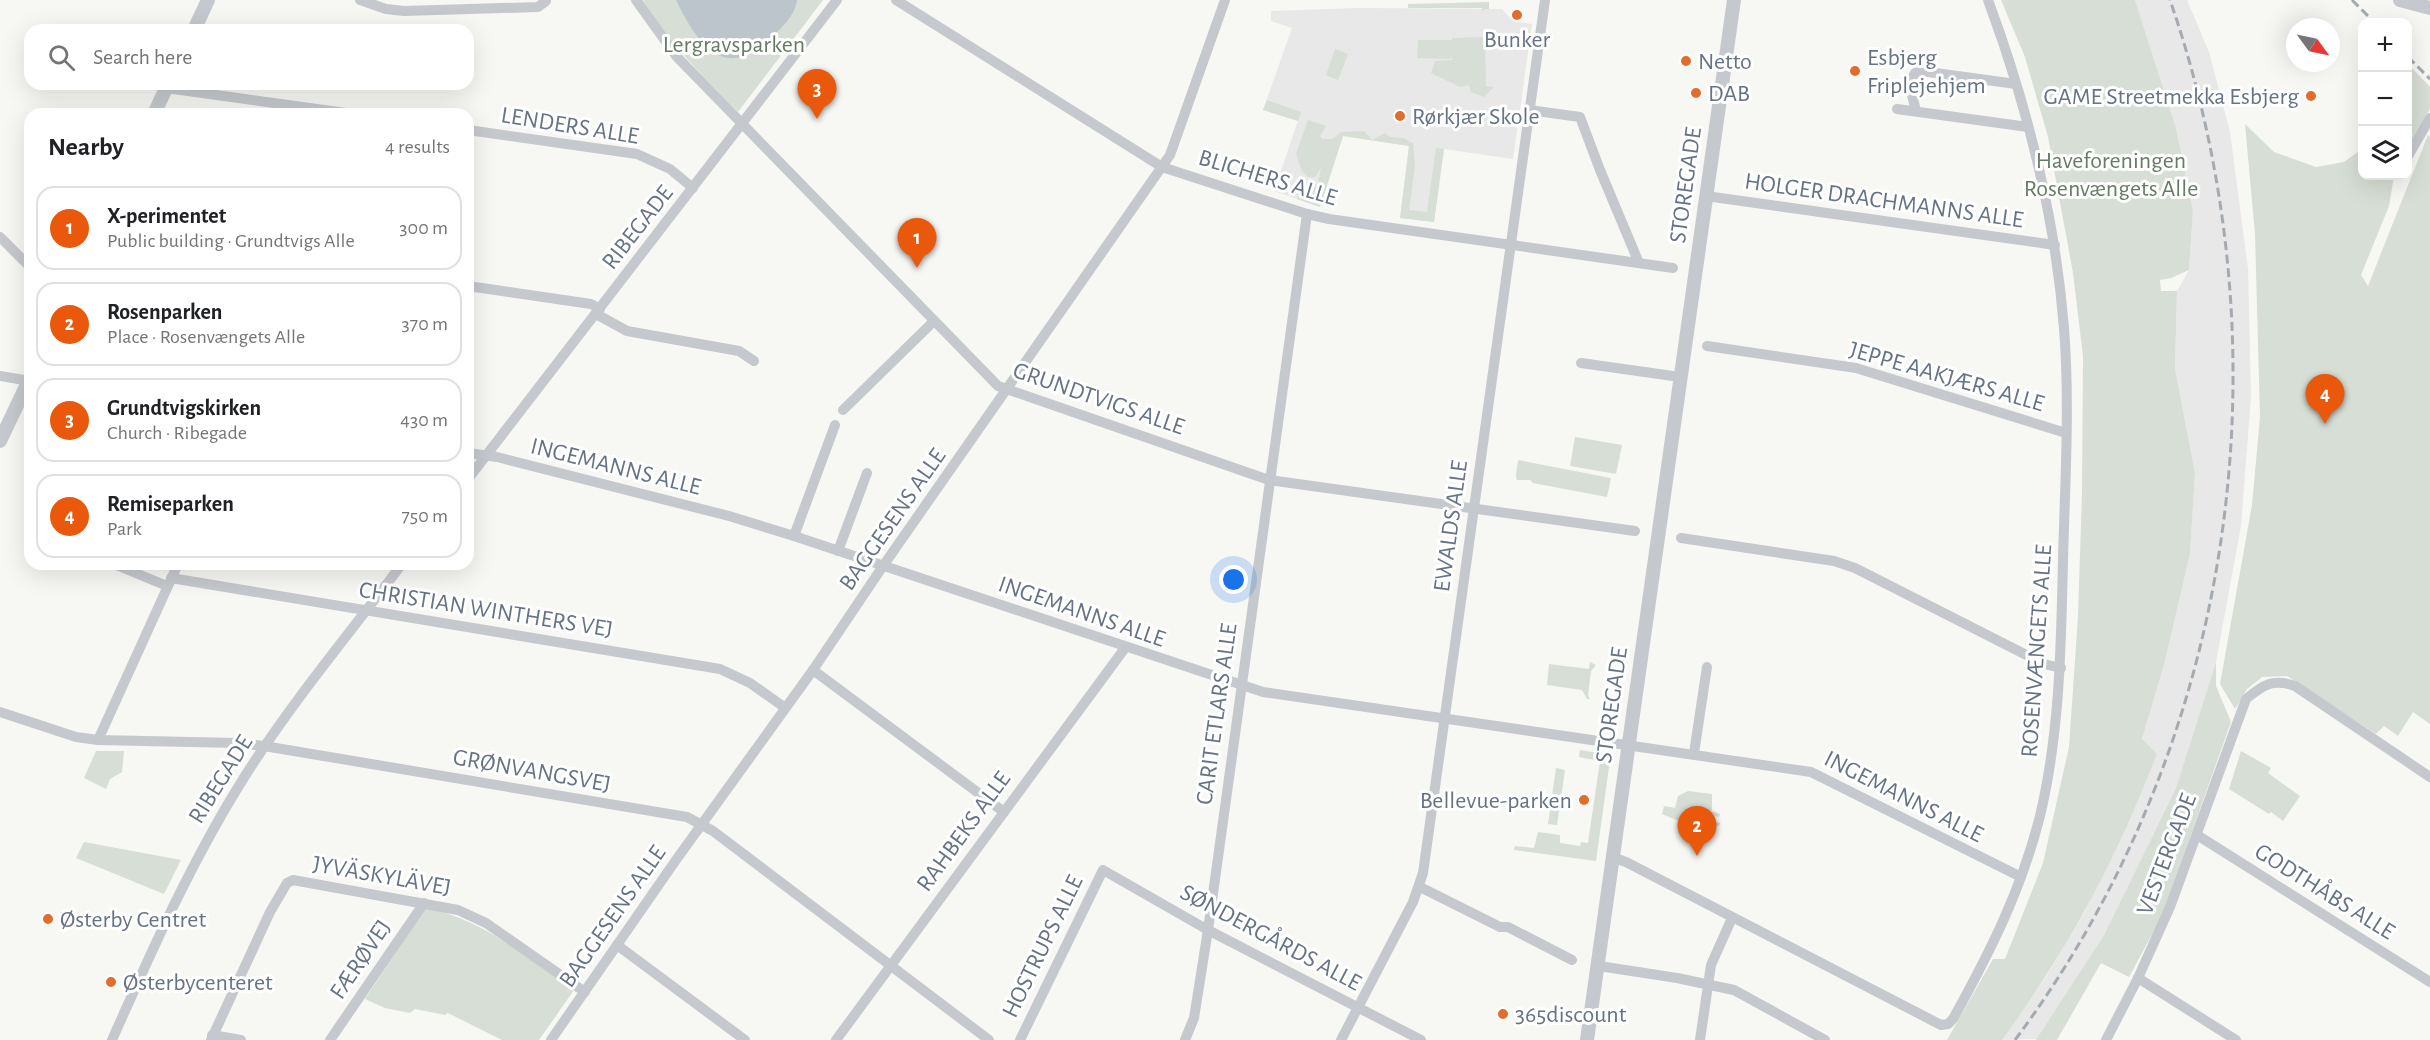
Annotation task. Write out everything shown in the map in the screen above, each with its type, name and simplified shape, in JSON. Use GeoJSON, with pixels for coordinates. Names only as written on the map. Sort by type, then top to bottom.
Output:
{"type":"FeatureCollection","features":[{"type":"Feature","properties":{"kind":"street"},"geometry":{"type":"LineString","coordinates":[[197,24],[208,0]]}},
{"type":"Feature","properties":{"kind":"street"},"geometry":{"type":"LineString","coordinates":[[360,0],[386,9],[404,11],[538,7],[546,2]]}},
{"type":"Feature","properties":{"kind":"street","name":"GRUNDTVIGS ALLE"},"geometry":{"type":"LineString","coordinates":[[636,0],[676,57],[998,386],[1269,480],[1635,531]]}},
{"type":"Feature","properties":{"kind":"street","name":"RIBEGADE"},"geometry":{"type":"LineString","coordinates":[[474,471],[837,0]]}},
{"type":"Feature","properties":{"kind":"street","name":"BLICHERS ALLE"},"geometry":{"type":"LineString","coordinates":[[896,0],[1162,166],[1307,214],[1329,219],[1673,268]]}},
{"type":"Feature","properties":{"kind":"street","name":"BAGGESENS ALLE"},"geometry":{"type":"LineString","coordinates":[[551,1040],[784,707],[813,670],[1170,155],[1225,0]]}},
{"type":"Feature","properties":{"kind":"street","name":"EWALDS ALLE"},"geometry":{"type":"LineString","coordinates":[[1341,1040],[1420,887],[1446,717],[1545,0]]}},
{"type":"Feature","properties":{"kind":"street","name":"STOREGADE"},"geometry":{"type":"LineString","coordinates":[[1587,1040],[1734,0]]}},
{"type":"Feature","properties":{"kind":"street","name":"ROSENVÆNGETS ALLE"},"geometry":{"type":"LineString","coordinates":[[1612,857],[1938,1024],[1945,1024],[1953,1019],[1991,951],[2021,877],[2039,817],[2057,719],[2061,668],[2067,433],[2064,330],[2055,246],[2028,127],[1988,0]]}},
{"type":"Feature","properties":{"kind":"street"},"geometry":{"type":"LineString","coordinates":[[2400,0],[2430,8]]}},
{"type":"Feature","properties":{"kind":"street"},"geometry":{"type":"LineString","coordinates":[[1916,111],[1909,83],[1915,73],[1921,71],[2016,84]]}},
{"type":"Feature","properties":{"kind":"street"},"geometry":{"type":"LineString","coordinates":[[157,108],[165,90]]}},
{"type":"Feature","properties":{"kind":"street"},"geometry":{"type":"LineString","coordinates":[[194,90],[313,108]]}},
{"type":"Feature","properties":{"kind":"street"},"geometry":{"type":"LineString","coordinates":[[1897,109],[2028,127]]}},
{"type":"Feature","properties":{"kind":"street"},"geometry":{"type":"LineString","coordinates":[[1529,110],[1580,117],[1639,263]]}},
{"type":"Feature","properties":{"kind":"street"},"geometry":{"type":"LineString","coordinates":[[2412,149],[2430,118]]}},
{"type":"Feature","properties":{"kind":"street","name":"LENDERS ALLE"},"geometry":{"type":"LineString","coordinates":[[474,131],[637,154],[670,169],[693,188]]}},
{"type":"Feature","properties":{"kind":"street","name":"HOLGER DRACHMANNS ALLE"},"geometry":{"type":"LineString","coordinates":[[1706,196],[2055,246]]}},
{"type":"Feature","properties":{"kind":"street","name":"CARIT ETLARS ALLE"},"geometry":{"type":"LineString","coordinates":[[1185,1040],[1194,1018],[1208,930],[1307,214]]}},
{"type":"Feature","properties":{"kind":"street"},"geometry":{"type":"LineString","coordinates":[[0,237],[24,261]]}},
{"type":"Feature","properties":{"kind":"street"},"geometry":{"type":"LineString","coordinates":[[474,287],[591,304],[598,312],[627,331],[739,351],[754,361]]}},
{"type":"Feature","properties":{"kind":"street"},"geometry":{"type":"LineString","coordinates":[[843,410],[933,321]]}},
{"type":"Feature","properties":{"kind":"street","name":"JEPPE AAKJÆRS ALLE"},"geometry":{"type":"LineString","coordinates":[[1707,346],[1856,368],[2067,433]]}},
{"type":"Feature","properties":{"kind":"street"},"geometry":{"type":"LineString","coordinates":[[1581,363],[1680,377]]}},
{"type":"Feature","properties":{"kind":"street"},"geometry":{"type":"LineString","coordinates":[[0,376],[24,379]]}},
{"type":"Feature","properties":{"kind":"street"},"geometry":{"type":"LineString","coordinates":[[0,441],[24,392]]}},
{"type":"Feature","properties":{"kind":"street"},"geometry":{"type":"LineString","coordinates":[[794,536],[835,425]]}},
{"type":"Feature","properties":{"kind":"street","name":"INGEMANNS ALLE"},"geometry":{"type":"LineString","coordinates":[[474,454],[729,516],[1263,692],[1694,753],[1811,772],[2021,877]]}},
{"type":"Feature","properties":{"kind":"street"},"geometry":{"type":"LineString","coordinates":[[838,551],[867,473]]}},
{"type":"Feature","properties":{"kind":"street"},"geometry":{"type":"LineString","coordinates":[[1681,538],[1834,561],[1855,568],[2044,664],[2061,668]]}},
{"type":"Feature","properties":{"kind":"street","name":"CHRISTIAN WINTHERS VEJ"},"geometry":{"type":"LineString","coordinates":[[132,570],[169,582],[366,610],[720,669],[750,683],[784,707]]}},
{"type":"Feature","properties":{"kind":"street"},"geometry":{"type":"LineString","coordinates":[[98,740],[174,570]]}},
{"type":"Feature","properties":{"kind":"street","name":"RIBEGADE"},"geometry":{"type":"LineString","coordinates":[[112,1040],[174,903],[212,830],[264,746],[397,570]]}},
{"type":"Feature","properties":{"kind":"street","name":"RAHBEKS ALLE"},"geometry":{"type":"LineString","coordinates":[[836,1040],[1125,648]]}},
{"type":"Feature","properties":{"kind":"street"},"geometry":{"type":"LineString","coordinates":[[1694,753],[1707,667]]}},
{"type":"Feature","properties":{"kind":"street"},"geometry":{"type":"LineString","coordinates":[[813,670],[1004,812]]}},
{"type":"Feature","properties":{"kind":"street","name":"VESTERGADE"},"geometry":{"type":"LineString","coordinates":[[2106,1040],[2138,978],[2170,907],[2246,699],[2263,684],[2283,682],[2295,686],[2430,777]]}},
{"type":"Feature","properties":{"kind":"street","name":"GRØNVANGSVEJ"},"geometry":{"type":"LineString","coordinates":[[0,712],[76,736],[98,740],[237,743],[264,746],[687,817],[703,825],[990,1040]]}},
{"type":"Feature","properties":{"kind":"street","name":"GODTHÅBS ALLE"},"geometry":{"type":"LineString","coordinates":[[2197,835],[2430,982]]}},
{"type":"Feature","properties":{"kind":"street","name":"SØNDERGÅRDS ALLE"},"geometry":{"type":"LineString","coordinates":[[1102,870],[1208,930],[1421,1040]]}},
{"type":"Feature","properties":{"kind":"street","name":"HOSTRUPS ALLE"},"geometry":{"type":"LineString","coordinates":[[1020,1040],[1102,870]]}},
{"type":"Feature","properties":{"kind":"street","name":"JYVÄSKYLÄVEJ"},"geometry":{"type":"LineString","coordinates":[[212,1038],[270,912],[287,883],[293,880],[458,910],[486,923],[585,992]]}},
{"type":"Feature","properties":{"kind":"street"},"geometry":{"type":"LineString","coordinates":[[1420,887],[1500,927],[1508,927],[1572,960]]}},
{"type":"Feature","properties":{"kind":"street","name":"FÆRØVEJ"},"geometry":{"type":"LineString","coordinates":[[330,1040],[424,903]]}},
{"type":"Feature","properties":{"kind":"street"},"geometry":{"type":"LineString","coordinates":[[1700,1040],[1711,965],[1732,918]]}},
{"type":"Feature","properties":{"kind":"street"},"geometry":{"type":"LineString","coordinates":[[618,945],[745,1040]]}},
{"type":"Feature","properties":{"kind":"street"},"geometry":{"type":"LineString","coordinates":[[1599,966],[1734,990],[1825,1040]]}},
{"type":"Feature","properties":{"kind":"street"},"geometry":{"type":"LineString","coordinates":[[2138,978],[2236,1040]]}},
{"type":"Feature","properties":{"kind":"street"},"geometry":{"type":"LineString","coordinates":[[212,1038],[241,1040]]}},
{"type":"Feature","properties":{"kind":"shaded area"},"geometry":{"type":"Polygon","coordinates":[[[676,0],[797,1],[787,21],[771,38],[754,51],[739,58],[726,58],[703,43],[693,31],[676,0]]]}},
{"type":"Feature","properties":{"kind":"shaded area"},"geometry":{"type":"Polygon","coordinates":[[[2135,0],[2187,0],[2209,52],[2230,132],[2248,269],[2251,396],[2241,526],[2216,662],[2176,788],[2104,935],[2037,1039],[2002,1040],[2047,975],[2085,911],[2119,843],[2142,739],[2164,665],[2190,554],[2195,473],[2175,369],[2177,291],[2189,270],[2193,210],[2176,128],[2135,0]]]}},
{"type":"Feature","properties":{"kind":"shaded area","name":"Rørkjær Skole"},"geometry":{"type":"Polygon","coordinates":[[[1357,8],[1502,9],[1513,21],[1532,24],[1513,159],[1444,149],[1434,222],[1400,218],[1409,146],[1343,136],[1320,207],[1274,191],[1298,121],[1263,110],[1292,28],[1271,21],[1271,11],[1357,8]]]}},
{"type":"Feature","properties":{"kind":"green space","name":"Lergravsparken"},"geometry":{"type":"Polygon","coordinates":[[[643,0],[823,0],[738,112],[675,45],[643,0]]]}},
{"type":"Feature","properties":{"kind":"green space","name":"Haveforeningen Rosenvængets Alle"},"geometry":{"type":"Polygon","coordinates":[[[2001,0],[2135,0],[2176,128],[2193,210],[2189,270],[2160,280],[2161,291],[2177,291],[2175,369],[2195,473],[2190,554],[2164,665],[2142,739],[2157,754],[2129,821],[2080,919],[2035,993],[2002,1040],[1947,1040],[1993,959],[2005,959],[2043,863],[2069,747],[2078,616],[2083,356],[2073,273],[2048,137],[2025,57],[2001,0]]]}},
{"type":"Feature","properties":{"kind":"green space"},"geometry":{"type":"Polygon","coordinates":[[[1489,2],[1489,9],[1484,9],[1483,12],[1482,8],[1408,8],[1408,4],[1489,2]]]}},
{"type":"Feature","properties":{"kind":"green space"},"geometry":{"type":"Polygon","coordinates":[[[1485,37],[1486,86],[1494,87],[1484,97],[1471,92],[1469,85],[1460,87],[1431,73],[1435,61],[1452,60],[1452,57],[1450,59],[1417,58],[1418,40],[1452,41],[1452,38],[1485,37]]]}},
{"type":"Feature","properties":{"kind":"green space"},"geometry":{"type":"Polygon","coordinates":[[[1335,49],[1348,54],[1338,80],[1326,75],[1335,49]]]}},
{"type":"Feature","properties":{"kind":"green space"},"geometry":{"type":"Polygon","coordinates":[[[2412,68],[2430,87],[2430,109],[2412,138],[2412,68]]]}},
{"type":"Feature","properties":{"kind":"green space"},"geometry":{"type":"Polygon","coordinates":[[[1267,100],[1301,112],[1298,121],[1263,110],[1267,100]]]}},
{"type":"Feature","properties":{"kind":"green space"},"geometry":{"type":"Polygon","coordinates":[[[1308,120],[1326,126],[1320,136],[1322,139],[1332,139],[1341,132],[1364,131],[1372,140],[1385,133],[1390,137],[1403,138],[1413,143],[1415,165],[1409,210],[1427,212],[1436,148],[1444,149],[1434,222],[1400,218],[1409,146],[1343,136],[1320,207],[1297,199],[1301,189],[1314,188],[1318,183],[1321,168],[1315,177],[1308,177],[1302,171],[1296,154],[1308,120]]]}},
{"type":"Feature","properties":{"kind":"green space"},"geometry":{"type":"Polygon","coordinates":[[[2245,124],[2274,152],[2316,167],[2344,162],[2358,152],[2358,180],[2393,180],[2389,206],[2361,275],[2368,286],[2428,135],[2430,137],[2430,724],[2413,712],[2398,736],[2384,726],[2376,734],[2287,676],[2262,677],[2247,689],[2235,709],[2220,684],[2252,505],[2260,417],[2255,234],[2245,124]]]}},
{"type":"Feature","properties":{"kind":"green space"},"geometry":{"type":"Polygon","coordinates":[[[1575,437],[1622,445],[1616,474],[1570,466],[1575,437]]]}},
{"type":"Feature","properties":{"kind":"green space"},"geometry":{"type":"Polygon","coordinates":[[[1518,460],[1611,478],[1607,497],[1533,483],[1530,480],[1517,480],[1518,460]]]}},
{"type":"Feature","properties":{"kind":"green space"},"geometry":{"type":"Polygon","coordinates":[[[1590,662],[1596,665],[1591,671],[1588,695],[1590,699],[1587,699],[1582,690],[1547,685],[1549,664],[1589,669],[1590,662]]]}},
{"type":"Feature","properties":{"kind":"green space"},"geometry":{"type":"Polygon","coordinates":[[[2216,662],[2216,686],[2231,722],[2162,916],[2129,977],[2101,963],[2057,1040],[2036,1040],[2104,935],[2176,788],[2216,662]]]}},
{"type":"Feature","properties":{"kind":"green space"},"geometry":{"type":"Polygon","coordinates":[[[1580,750],[1605,754],[1610,760],[1596,861],[1514,850],[1515,846],[1534,848],[1538,832],[1560,835],[1560,843],[1580,846],[1581,842],[1588,843],[1600,761],[1579,757],[1580,750]]]}},
{"type":"Feature","properties":{"kind":"green space"},"geometry":{"type":"Polygon","coordinates":[[[96,751],[124,751],[122,772],[110,779],[106,789],[84,778],[96,751]]]}},
{"type":"Feature","properties":{"kind":"green space"},"geometry":{"type":"Polygon","coordinates":[[[2241,751],[2271,768],[2268,773],[2300,796],[2283,821],[2229,789],[2241,751]]]}},
{"type":"Feature","properties":{"kind":"green space"},"geometry":{"type":"Polygon","coordinates":[[[1556,768],[1565,770],[1557,825],[1548,824],[1556,768]]]}},
{"type":"Feature","properties":{"kind":"green space"},"geometry":{"type":"Polygon","coordinates":[[[1688,791],[1712,794],[1712,811],[1720,814],[1719,817],[1712,815],[1711,821],[1720,823],[1719,826],[1676,820],[1662,814],[1664,806],[1675,808],[1678,796],[1688,791]]]}},
{"type":"Feature","properties":{"kind":"green space"},"geometry":{"type":"Polygon","coordinates":[[[84,842],[181,860],[164,894],[76,858],[84,842]]]}},
{"type":"Feature","properties":{"kind":"green space"},"geometry":{"type":"Polygon","coordinates":[[[426,908],[447,913],[485,930],[574,990],[539,1040],[502,1040],[448,1013],[445,1015],[415,1009],[410,1013],[385,1008],[365,999],[426,908]]]}},
{"type":"Feature","properties":{"kind":"railway"},"geometry":{"type":"LineString","coordinates":[[2015,1040],[2090,924],[2150,801],[2194,672],[2221,540],[2233,404],[2228,268],[2207,133],[2170,0]]}},
{"type":"Feature","properties":{"kind":"railway"},"geometry":{"type":"LineString","coordinates":[[2352,0],[2370,18]]}},
{"type":"Feature","properties":{"kind":"railway"},"geometry":{"type":"LineString","coordinates":[[2412,61],[2430,79]]}},
{"type":"Feature","properties":{"kind":"place","name":"Bunker"},"geometry":{"type":"Point","coordinates":[1517,15]}},
{"type":"Feature","properties":{"kind":"place","name":"Netto"},"geometry":{"type":"Point","coordinates":[1686,61]}},
{"type":"Feature","properties":{"kind":"place","name":"Esbjerg Friplejehjem"},"geometry":{"type":"Point","coordinates":[1855,71]}},
{"type":"Feature","properties":{"kind":"place","name":"DAB"},"geometry":{"type":"Point","coordinates":[1696,93]}},
{"type":"Feature","properties":{"kind":"place","name":"GAME Streetmekka Esbjerg"},"geometry":{"type":"Point","coordinates":[2311,96]}},
{"type":"Feature","properties":{"kind":"place","name":"Rørkjær Skole"},"geometry":{"type":"Point","coordinates":[1400,116]}},
{"type":"Feature","properties":{"kind":"place","name":"Grundtvigskirken"},"geometry":{"type":"Point","coordinates":[817,119]}},
{"type":"Feature","properties":{"kind":"place","name":"X-perimentet"},"geometry":{"type":"Point","coordinates":[917,268]}},
{"type":"Feature","properties":{"kind":"place","name":"Remiseparken"},"geometry":{"type":"Point","coordinates":[2325,424]}},
{"type":"Feature","properties":{"kind":"place","name":"Bellevue-parken"},"geometry":{"type":"Point","coordinates":[1584,800]}},
{"type":"Feature","properties":{"kind":"place","name":"Rosenparken"},"geometry":{"type":"Point","coordinates":[1697,856]}},
{"type":"Feature","properties":{"kind":"place","name":"Østerby Centret"},"geometry":{"type":"Point","coordinates":[48,919]}},
{"type":"Feature","properties":{"kind":"place","name":"Østerbycenteret"},"geometry":{"type":"Point","coordinates":[111,982]}},
{"type":"Feature","properties":{"kind":"place","name":"365discount"},"geometry":{"type":"Point","coordinates":[1503,1014]}}]}
